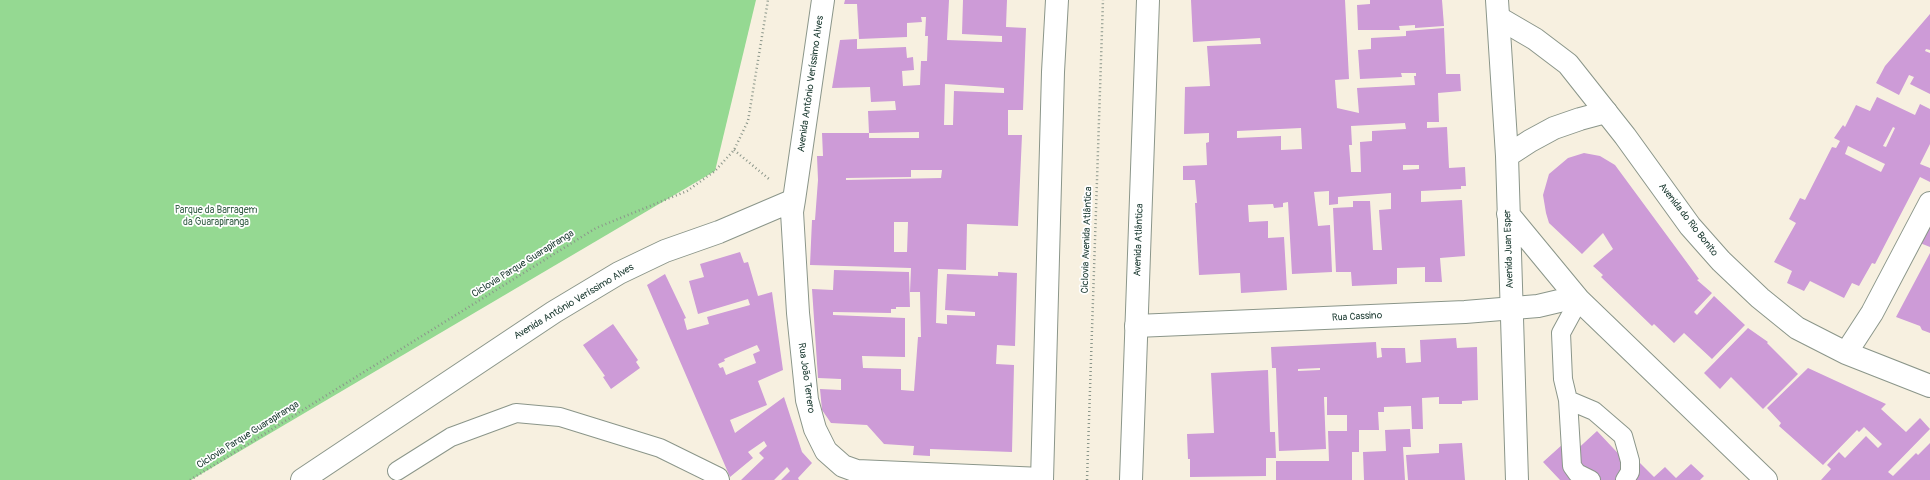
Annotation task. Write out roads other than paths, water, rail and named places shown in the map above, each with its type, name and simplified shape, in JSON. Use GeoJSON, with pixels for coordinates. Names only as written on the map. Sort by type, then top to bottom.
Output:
{"type":"FeatureCollection","features":[{"type":"Feature","properties":{"kind":"street","name":"Avenida Antônio Veríssimo Alves"},"geometry":{"type":"LineString","coordinates":[[302,480],[554,312],[619,273],[665,251],[719,232],[794,200],[823,0]]}},
{"type":"Feature","properties":{"kind":"street"},"geometry":{"type":"LineString","coordinates":[[1042,479],[1053,72],[1057,0]]}},
{"type":"Feature","properties":{"kind":"street","name":"Avenida Atlântica"},"geometry":{"type":"LineString","coordinates":[[1131,480],[1148,0]]}},
{"type":"Feature","properties":{"kind":"street","name":"Avenida do Rio Bonito"},"geometry":{"type":"LineString","coordinates":[[1498,9],[1568,64],[1606,112],[1690,226],[1721,261],[1760,298],[1798,328],[1846,353],[1930,386]]}},
{"type":"Feature","properties":{"kind":"street","name":"Avenida Juan Esper"},"geometry":{"type":"LineString","coordinates":[[1498,9],[1507,156],[1517,480]]}},
{"type":"Feature","properties":{"kind":"street"},"geometry":{"type":"LineString","coordinates":[[1507,156],[1554,128],[1606,112]]}},
{"type":"Feature","properties":{"kind":"street","name":"Rua João Terrero"},"geometry":{"type":"LineString","coordinates":[[794,200],[792,212],[798,313],[807,400],[814,429],[826,451],[843,466],[857,471],[1042,479]]}},
{"type":"Feature","properties":{"kind":"street"},"geometry":{"type":"LineString","coordinates":[[1846,353],[1872,313],[1930,203]]}},
{"type":"Feature","properties":{"kind":"street"},"geometry":{"type":"LineString","coordinates":[[1508,214],[1578,298],[1766,480]]}},
{"type":"Feature","properties":{"kind":"street","name":"Rua Cassino"},"geometry":{"type":"LineString","coordinates":[[1136,326],[1450,313],[1538,306],[1578,298]]}},
{"type":"Feature","properties":{"kind":"lane"},"geometry":{"type":"LineString","coordinates":[[1578,298],[1561,333],[1563,379],[1568,400],[1572,466],[1577,473],[1591,480]]}},
{"type":"Feature","properties":{"kind":"lane"},"geometry":{"type":"LineString","coordinates":[[1568,400],[1594,411],[1623,436],[1630,461],[1630,472],[1625,480]]}},
{"type":"Feature","properties":{"kind":"lane"},"geometry":{"type":"LineString","coordinates":[[397,471],[451,437],[516,413],[560,417],[660,448],[719,477],[720,480]]}},
{"type":"Feature","properties":{"kind":"park label","name":"Parque da Barragem da Guarapiranga"},"geometry":{"type":"Point","coordinates":[216,216]}}]}
